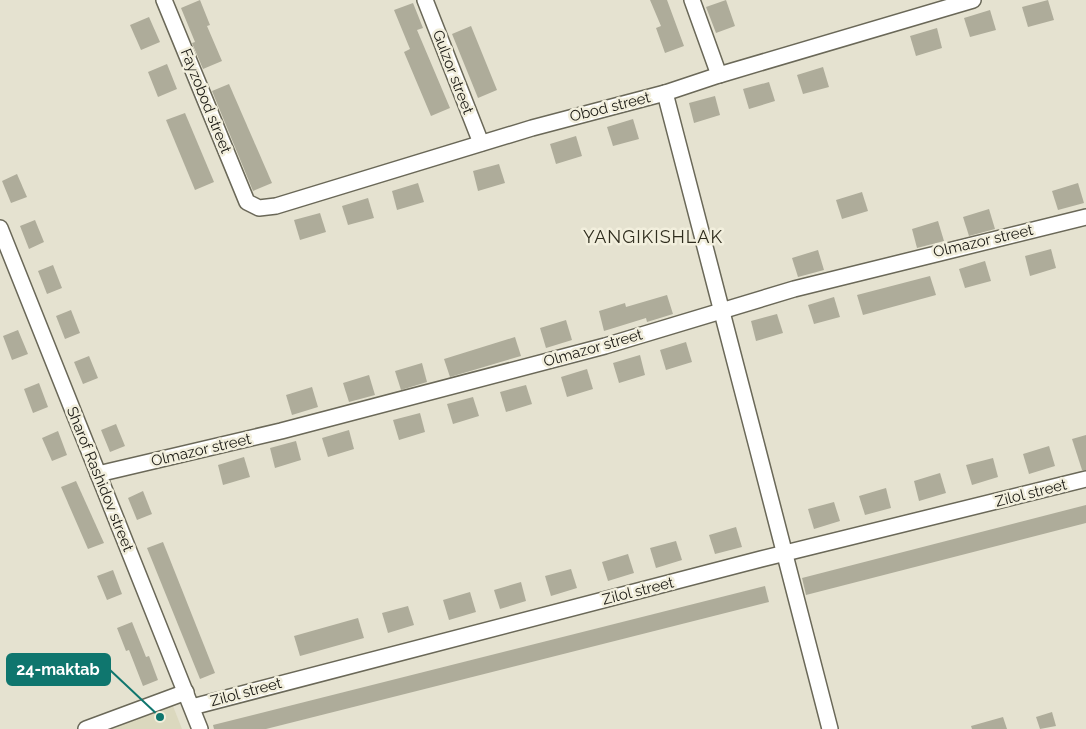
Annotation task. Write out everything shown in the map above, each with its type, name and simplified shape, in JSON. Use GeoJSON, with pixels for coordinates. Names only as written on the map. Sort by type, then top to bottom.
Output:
{"type":"FeatureCollection","features":[{"type":"Feature","properties":{"kind":"street","name":"Fayzobod street"},"geometry":{"type":"LineString","coordinates":[[164,0],[247,202]]}},
{"type":"Feature","properties":{"kind":"street","name":"Gulzor street"},"geometry":{"type":"LineString","coordinates":[[425,0],[481,143]]}},
{"type":"Feature","properties":{"kind":"street"},"geometry":{"type":"LineString","coordinates":[[692,0],[719,75]]}},
{"type":"Feature","properties":{"kind":"street","name":"Obod street"},"geometry":{"type":"LineString","coordinates":[[247,202],[259,208],[276,206],[532,128],[665,93],[957,2],[973,0]]}},
{"type":"Feature","properties":{"kind":"street"},"geometry":{"type":"LineString","coordinates":[[665,93],[724,309],[784,554],[830,729]]}},
{"type":"Feature","properties":{"kind":"street","name":"Olmazor street"},"geometry":{"type":"LineString","coordinates":[[98,474],[281,432],[604,346],[724,309],[900,261],[1086,217]]}},
{"type":"Feature","properties":{"kind":"street","name":"Sharof Rashidov street"},"geometry":{"type":"LineString","coordinates":[[0,228],[200,729]]}},
{"type":"Feature","properties":{"kind":"street","name":"Zilol street"},"geometry":{"type":"LineString","coordinates":[[192,707],[784,554],[1086,479]]}},
{"type":"Feature","properties":{"kind":"street"},"geometry":{"type":"LineString","coordinates":[[86,729],[186,692]]}},
{"type":"Feature","properties":{"kind":"shaded area"},"geometry":{"type":"Polygon","coordinates":[[[173,706],[182,729],[111,729],[173,706]]]}},
{"type":"Feature","properties":{"kind":"building"},"geometry":{"type":"Polygon","coordinates":[[[200,0],[210,25],[207,26],[222,61],[203,69],[192,43],[195,42],[181,8],[200,0]]]}},
{"type":"Feature","properties":{"kind":"building"},"geometry":{"type":"Polygon","coordinates":[[[650,0],[667,0],[684,46],[665,53],[656,28],[661,26],[650,0]]]}},
{"type":"Feature","properties":{"kind":"building"},"geometry":{"type":"Polygon","coordinates":[[[726,0],[735,26],[716,33],[706,7],[726,0]]]}},
{"type":"Feature","properties":{"kind":"building"},"geometry":{"type":"Polygon","coordinates":[[[1048,0],[1054,20],[1028,27],[1022,7],[1048,0]]]}},
{"type":"Feature","properties":{"kind":"building"},"geometry":{"type":"Polygon","coordinates":[[[413,3],[423,28],[417,30],[450,108],[431,116],[404,52],[410,49],[394,10],[413,3]]]}},
{"type":"Feature","properties":{"kind":"building"},"geometry":{"type":"Polygon","coordinates":[[[990,10],[996,30],[970,37],[964,18],[990,10]]]}},
{"type":"Feature","properties":{"kind":"building"},"geometry":{"type":"Polygon","coordinates":[[[149,17],[160,42],[141,50],[130,25],[149,17]]]}},
{"type":"Feature","properties":{"kind":"building"},"geometry":{"type":"Polygon","coordinates":[[[471,26],[497,90],[478,98],[452,34],[471,26]]]}},
{"type":"Feature","properties":{"kind":"building"},"geometry":{"type":"Polygon","coordinates":[[[937,28],[942,48],[916,56],[910,36],[937,28]]]}},
{"type":"Feature","properties":{"kind":"building"},"geometry":{"type":"Polygon","coordinates":[[[167,64],[177,89],[158,97],[148,72],[167,64]]]}},
{"type":"Feature","properties":{"kind":"building"},"geometry":{"type":"Polygon","coordinates":[[[823,67],[829,87],[803,94],[797,75],[823,67]]]}},
{"type":"Feature","properties":{"kind":"building"},"geometry":{"type":"Polygon","coordinates":[[[769,82],[775,101],[749,109],[743,89],[769,82]]]}},
{"type":"Feature","properties":{"kind":"building"},"geometry":{"type":"Polygon","coordinates":[[[229,84],[272,183],[253,191],[212,91],[229,84]]]}},
{"type":"Feature","properties":{"kind":"building"},"geometry":{"type":"Polygon","coordinates":[[[715,96],[720,115],[694,123],[689,103],[715,96]]]}},
{"type":"Feature","properties":{"kind":"building"},"geometry":{"type":"Polygon","coordinates":[[[185,113],[214,182],[195,190],[166,120],[185,113]]]}},
{"type":"Feature","properties":{"kind":"building"},"geometry":{"type":"Polygon","coordinates":[[[633,119],[639,139],[613,146],[607,127],[633,119]]]}},
{"type":"Feature","properties":{"kind":"building"},"geometry":{"type":"Polygon","coordinates":[[[576,136],[582,156],[556,164],[550,144],[576,136]]]}},
{"type":"Feature","properties":{"kind":"building"},"geometry":{"type":"Polygon","coordinates":[[[499,164],[505,183],[478,191],[473,171],[499,164]]]}},
{"type":"Feature","properties":{"kind":"building"},"geometry":{"type":"Polygon","coordinates":[[[17,174],[27,197],[11,203],[2,181],[17,174]]]}},
{"type":"Feature","properties":{"kind":"building"},"geometry":{"type":"Polygon","coordinates":[[[418,183],[424,202],[397,210],[392,191],[418,183]]]}},
{"type":"Feature","properties":{"kind":"building"},"geometry":{"type":"Polygon","coordinates":[[[1078,183],[1084,203],[1058,210],[1052,191],[1078,183]]]}},
{"type":"Feature","properties":{"kind":"building"},"geometry":{"type":"Polygon","coordinates":[[[862,192],[868,211],[842,219],[836,200],[862,192]]]}},
{"type":"Feature","properties":{"kind":"building"},"geometry":{"type":"Polygon","coordinates":[[[368,198],[374,218],[348,225],[342,206],[368,198]]]}},
{"type":"Feature","properties":{"kind":"building"},"geometry":{"type":"Polygon","coordinates":[[[989,209],[995,229],[969,236],[963,217],[989,209]]]}},
{"type":"Feature","properties":{"kind":"building"},"geometry":{"type":"Polygon","coordinates":[[[320,213],[326,232],[300,240],[294,220],[320,213]]]}},
{"type":"Feature","properties":{"kind":"building"},"geometry":{"type":"Polygon","coordinates":[[[35,220],[44,242],[29,249],[20,226],[35,220]]]}},
{"type":"Feature","properties":{"kind":"building"},"geometry":{"type":"Polygon","coordinates":[[[938,221],[944,241],[917,248],[912,229],[938,221]]]}},
{"type":"Feature","properties":{"kind":"building"},"geometry":{"type":"Polygon","coordinates":[[[1051,249],[1056,268],[1030,276],[1025,256],[1051,249]]]}},
{"type":"Feature","properties":{"kind":"building"},"geometry":{"type":"Polygon","coordinates":[[[818,250],[824,270],[798,277],[792,258],[818,250]]]}},
{"type":"Feature","properties":{"kind":"building"},"geometry":{"type":"Polygon","coordinates":[[[985,261],[991,281],[965,288],[959,269],[985,261]]]}},
{"type":"Feature","properties":{"kind":"building"},"geometry":{"type":"Polygon","coordinates":[[[53,265],[62,288],[47,294],[38,271],[53,265]]]}},
{"type":"Feature","properties":{"kind":"building"},"geometry":{"type":"Polygon","coordinates":[[[930,276],[936,295],[863,315],[857,295],[930,276]]]}},
{"type":"Feature","properties":{"kind":"building"},"geometry":{"type":"Polygon","coordinates":[[[667,295],[673,314],[647,322],[646,318],[604,331],[599,311],[625,303],[626,307],[667,295]]]}},
{"type":"Feature","properties":{"kind":"building"},"geometry":{"type":"Polygon","coordinates":[[[834,297],[840,317],[814,324],[808,305],[834,297]]]}},
{"type":"Feature","properties":{"kind":"building"},"geometry":{"type":"Polygon","coordinates":[[[71,310],[80,333],[65,339],[56,316],[71,310]]]}},
{"type":"Feature","properties":{"kind":"building"},"geometry":{"type":"Polygon","coordinates":[[[777,314],[783,333],[756,341],[751,321],[777,314]]]}},
{"type":"Feature","properties":{"kind":"building"},"geometry":{"type":"Polygon","coordinates":[[[566,320],[572,340],[546,348],[540,328],[566,320]]]}},
{"type":"Feature","properties":{"kind":"building"},"geometry":{"type":"Polygon","coordinates":[[[18,330],[28,354],[12,360],[3,336],[18,330]]]}},
{"type":"Feature","properties":{"kind":"building"},"geometry":{"type":"Polygon","coordinates":[[[515,337],[521,356],[450,377],[444,359],[515,337]]]}},
{"type":"Feature","properties":{"kind":"building"},"geometry":{"type":"Polygon","coordinates":[[[686,342],[692,362],[666,370],[660,350],[686,342]]]}},
{"type":"Feature","properties":{"kind":"building"},"geometry":{"type":"Polygon","coordinates":[[[640,355],[645,375],[619,383],[613,363],[640,355]]]}},
{"type":"Feature","properties":{"kind":"building"},"geometry":{"type":"Polygon","coordinates":[[[89,356],[98,378],[83,384],[74,362],[89,356]]]}},
{"type":"Feature","properties":{"kind":"building"},"geometry":{"type":"Polygon","coordinates":[[[422,363],[427,382],[401,390],[395,371],[422,363]]]}},
{"type":"Feature","properties":{"kind":"building"},"geometry":{"type":"Polygon","coordinates":[[[587,369],[593,389],[567,397],[561,377],[587,369]]]}},
{"type":"Feature","properties":{"kind":"building"},"geometry":{"type":"Polygon","coordinates":[[[369,375],[375,395],[349,402],[343,383],[369,375]]]}},
{"type":"Feature","properties":{"kind":"building"},"geometry":{"type":"Polygon","coordinates":[[[39,383],[48,407],[33,413],[24,389],[39,383]]]}},
{"type":"Feature","properties":{"kind":"building"},"geometry":{"type":"Polygon","coordinates":[[[526,385],[532,404],[506,412],[500,392],[526,385]]]}},
{"type":"Feature","properties":{"kind":"building"},"geometry":{"type":"Polygon","coordinates":[[[312,387],[318,407],[292,415],[286,395],[312,387]]]}},
{"type":"Feature","properties":{"kind":"building"},"geometry":{"type":"Polygon","coordinates":[[[473,397],[479,416],[453,424],[447,404],[473,397]]]}},
{"type":"Feature","properties":{"kind":"building"},"geometry":{"type":"Polygon","coordinates":[[[420,413],[425,432],[399,440],[393,420],[420,413]]]}},
{"type":"Feature","properties":{"kind":"building"},"geometry":{"type":"Polygon","coordinates":[[[116,424],[125,446],[110,452],[101,430],[116,424]]]}},
{"type":"Feature","properties":{"kind":"building"},"geometry":{"type":"Polygon","coordinates":[[[349,430],[354,449],[328,457],[322,438],[349,430]]]}},
{"type":"Feature","properties":{"kind":"building"},"geometry":{"type":"Polygon","coordinates":[[[58,431],[67,455],[52,461],[42,438],[58,431]]]}},
{"type":"Feature","properties":{"kind":"building"},"geometry":{"type":"Polygon","coordinates":[[[1086,435],[1086,470],[1082,470],[1072,439],[1086,435]]]}},
{"type":"Feature","properties":{"kind":"building"},"geometry":{"type":"Polygon","coordinates":[[[296,441],[301,460],[275,468],[270,448],[296,441]]]}},
{"type":"Feature","properties":{"kind":"building"},"geometry":{"type":"Polygon","coordinates":[[[1049,446],[1055,466],[1029,474],[1023,454],[1049,446]]]}},
{"type":"Feature","properties":{"kind":"building"},"geometry":{"type":"Polygon","coordinates":[[[244,457],[250,477],[223,485],[218,465],[244,457]]]}},
{"type":"Feature","properties":{"kind":"building"},"geometry":{"type":"Polygon","coordinates":[[[993,458],[998,477],[972,485],[966,465],[993,458]]]}},
{"type":"Feature","properties":{"kind":"building"},"geometry":{"type":"Polygon","coordinates":[[[940,473],[946,493],[919,501],[914,481],[940,473]]]}},
{"type":"Feature","properties":{"kind":"building"},"geometry":{"type":"Polygon","coordinates":[[[76,481],[104,543],[88,549],[61,487],[76,481]]]}},
{"type":"Feature","properties":{"kind":"building"},"geometry":{"type":"Polygon","coordinates":[[[886,488],[891,508],[865,515],[859,496],[886,488]]]}},
{"type":"Feature","properties":{"kind":"building"},"geometry":{"type":"Polygon","coordinates":[[[143,491],[152,514],[137,520],[128,498],[143,491]]]}},
{"type":"Feature","properties":{"kind":"building"},"geometry":{"type":"Polygon","coordinates":[[[834,502],[840,521],[814,529],[808,509],[834,502]]]}},
{"type":"Feature","properties":{"kind":"building"},"geometry":{"type":"Polygon","coordinates":[[[1086,505],[1086,523],[806,595],[802,578],[1086,505]]]}},
{"type":"Feature","properties":{"kind":"building"},"geometry":{"type":"Polygon","coordinates":[[[736,527],[742,547],[715,554],[709,535],[736,527]]]}},
{"type":"Feature","properties":{"kind":"building"},"geometry":{"type":"Polygon","coordinates":[[[676,541],[682,560],[656,568],[650,548],[676,541]]]}},
{"type":"Feature","properties":{"kind":"building"},"geometry":{"type":"Polygon","coordinates":[[[163,542],[215,673],[200,679],[147,548],[163,542]]]}},
{"type":"Feature","properties":{"kind":"building"},"geometry":{"type":"Polygon","coordinates":[[[628,554],[634,573],[608,581],[602,562],[628,554]]]}},
{"type":"Feature","properties":{"kind":"building"},"geometry":{"type":"Polygon","coordinates":[[[571,569],[577,588],[551,596],[545,576],[571,569]]]}},
{"type":"Feature","properties":{"kind":"building"},"geometry":{"type":"Polygon","coordinates":[[[113,570],[122,594],[107,600],[97,576],[113,570]]]}},
{"type":"Feature","properties":{"kind":"building"},"geometry":{"type":"Polygon","coordinates":[[[521,582],[526,601],[500,609],[494,590],[521,582]]]}},
{"type":"Feature","properties":{"kind":"building"},"geometry":{"type":"Polygon","coordinates":[[[765,586],[769,602],[266,729],[214,729],[213,725],[765,586]]]}},
{"type":"Feature","properties":{"kind":"building"},"geometry":{"type":"Polygon","coordinates":[[[470,592],[476,612],[449,620],[443,600],[470,592]]]}},
{"type":"Feature","properties":{"kind":"building"},"geometry":{"type":"Polygon","coordinates":[[[408,606],[414,625],[388,633],[382,613],[408,606]]]}},
{"type":"Feature","properties":{"kind":"building"},"geometry":{"type":"Polygon","coordinates":[[[358,618],[364,638],[300,656],[294,636],[358,618]]]}},
{"type":"Feature","properties":{"kind":"building"},"geometry":{"type":"Polygon","coordinates":[[[132,622],[146,657],[149,656],[158,680],[143,686],[129,650],[126,651],[117,628],[132,622]]]}},
{"type":"Feature","properties":{"kind":"building"},"geometry":{"type":"Polygon","coordinates":[[[1052,712],[1056,726],[1040,729],[1036,717],[1052,712]]]}},
{"type":"Feature","properties":{"kind":"building"},"geometry":{"type":"Polygon","coordinates":[[[1003,717],[1007,729],[972,729],[971,726],[1003,717]]]}},
{"type":"Feature","properties":{"kind":"place","name":"24-maktab"},"geometry":{"type":"Point","coordinates":[160,717]}},
{"type":"Feature","properties":{"kind":"district","name":"YANGIKISHLAK"},"geometry":{"type":"Point","coordinates":[653,236]}}]}
